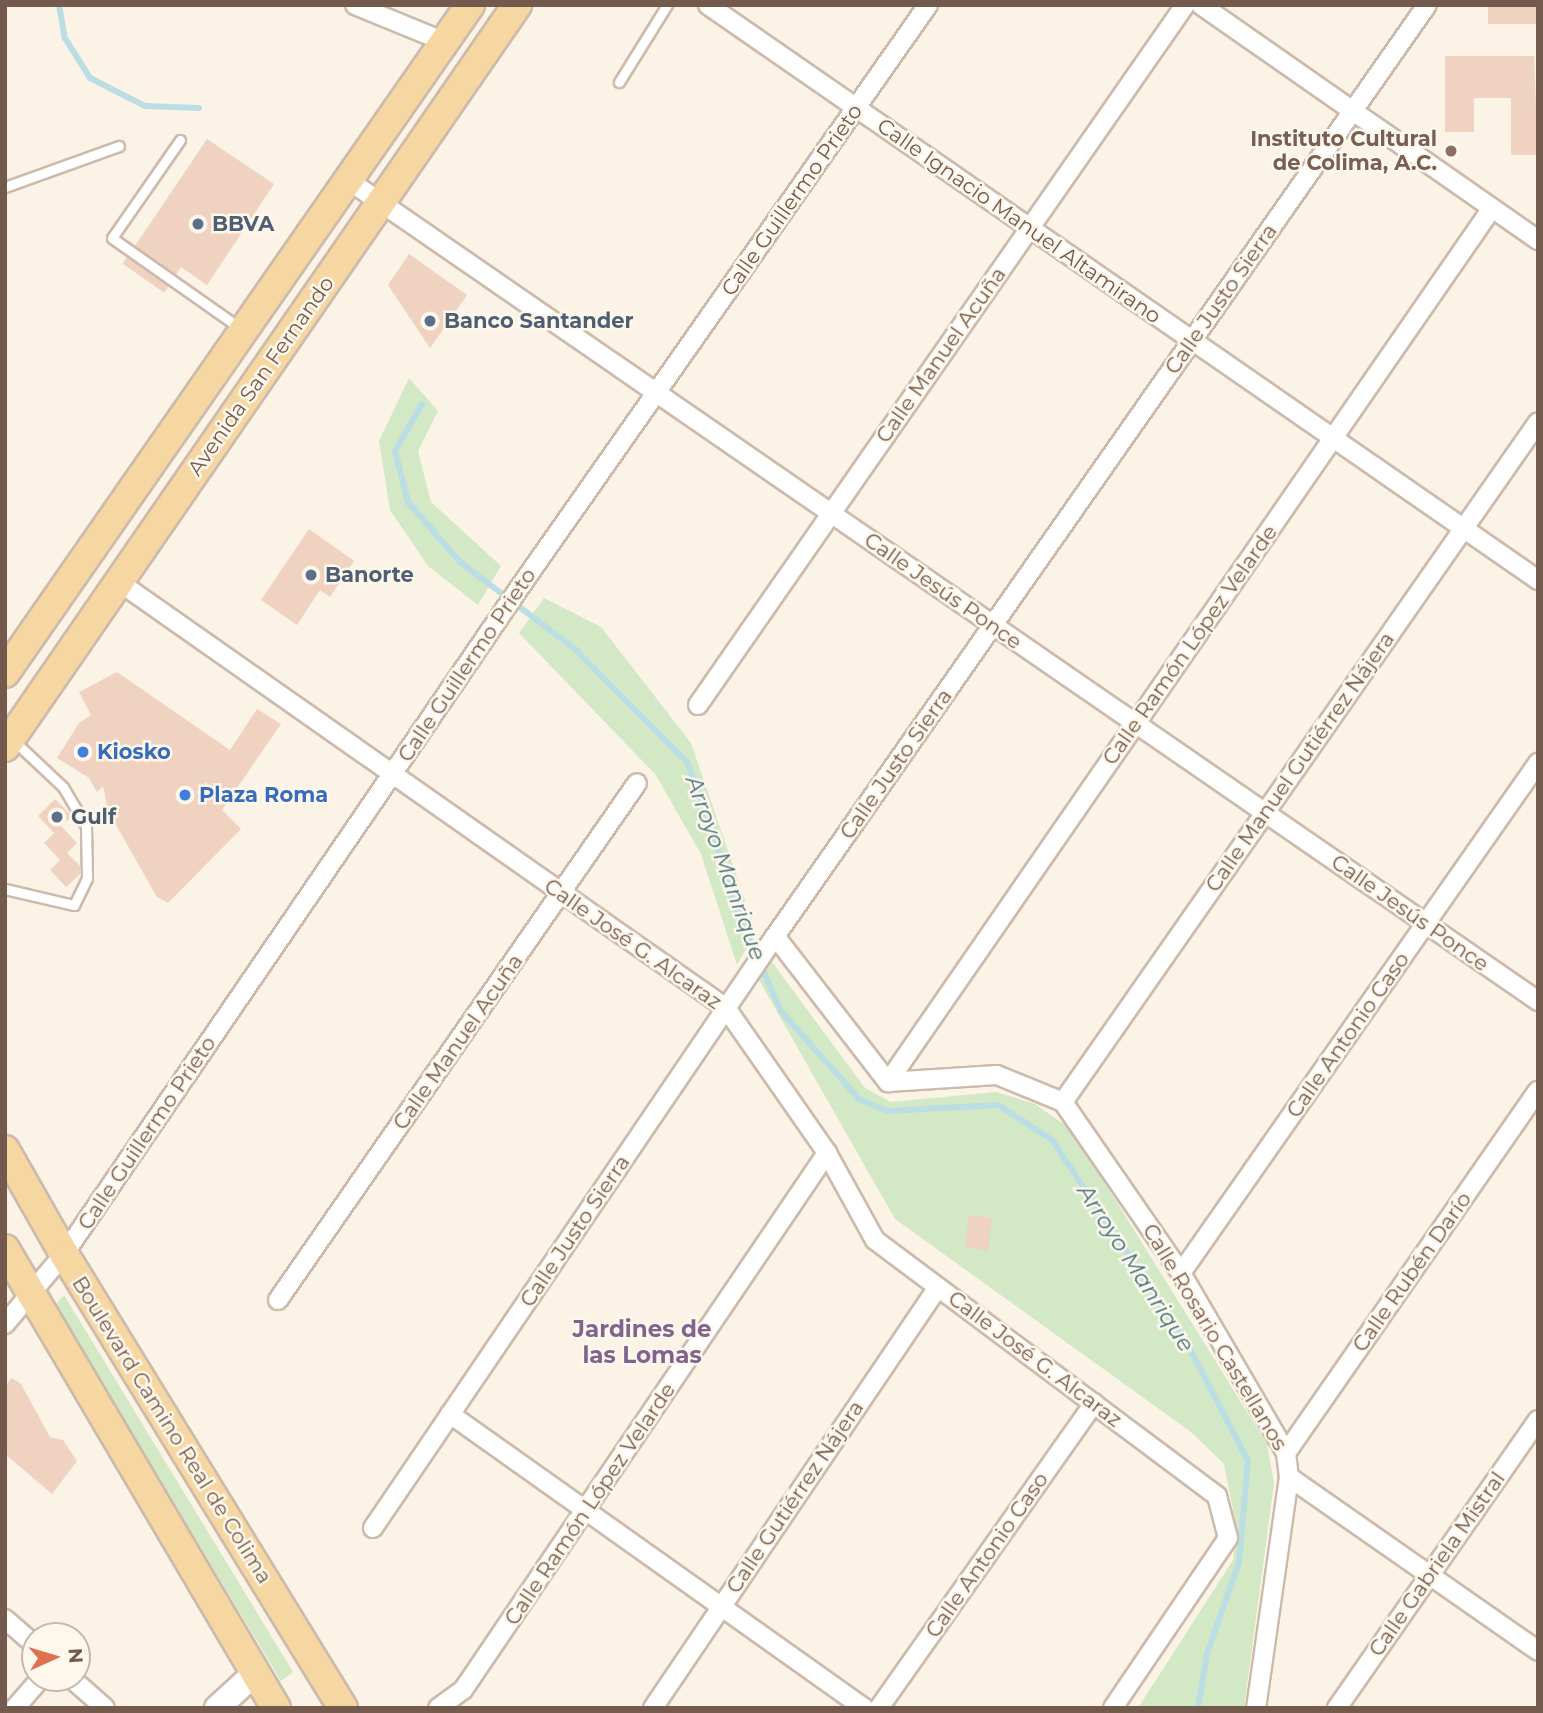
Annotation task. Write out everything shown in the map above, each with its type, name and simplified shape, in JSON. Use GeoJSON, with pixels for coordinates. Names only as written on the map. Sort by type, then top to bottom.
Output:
{"type":"FeatureCollection","features":[{"type":"Feature","properties":{"kind":"main road","name":"Avenida San Fernando"},"geometry":{"type":"LineString","coordinates":[[5,673],[470,5]]}},
{"type":"Feature","properties":{"kind":"main road","name":"Avenida San Fernando"},"geometry":{"type":"LineString","coordinates":[[8,743],[517,5]]}},
{"type":"Feature","properties":{"kind":"main road"},"geometry":{"type":"LineString","coordinates":[[167,441],[202,463]]}},
{"type":"Feature","properties":{"kind":"main road","name":"Boulevard Camino Real de Colima"},"geometry":{"type":"LineString","coordinates":[[5,1150],[64,1254],[343,1708]]}},
{"type":"Feature","properties":{"kind":"main road"},"geometry":{"type":"LineString","coordinates":[[5,1249],[253,1675],[276,1708]]}},
{"type":"Feature","properties":{"kind":"street"},"geometry":{"type":"LineString","coordinates":[[355,5],[445,41]]}},
{"type":"Feature","properties":{"kind":"street","name":"Calle Ignacio Manuel Altamirano"},"geometry":{"type":"LineString","coordinates":[[708,5],[1538,580]]}},
{"type":"Feature","properties":{"kind":"street","name":"Calle Guillermo Prieto"},"geometry":{"type":"LineString","coordinates":[[5,1324],[64,1254],[522,584],[928,5]]}},
{"type":"Feature","properties":{"kind":"street","name":"Calle Manuel Acuña"},"geometry":{"type":"LineString","coordinates":[[698,705],[1185,5]]}},
{"type":"Feature","properties":{"kind":"street"},"geometry":{"type":"LineString","coordinates":[[1201,5],[1538,240]]}},
{"type":"Feature","properties":{"kind":"street","name":"Calle Justo Sierra"},"geometry":{"type":"LineString","coordinates":[[373,1528],[772,940],[1427,5]]}},
{"type":"Feature","properties":{"kind":"street","name":"Calle Jesús Ponce"},"geometry":{"type":"LineString","coordinates":[[348,180],[1538,1001]]}},
{"type":"Feature","properties":{"kind":"street","name":"Calle Ramón López Velarde"},"geometry":{"type":"LineString","coordinates":[[888,1082],[1492,208]]}},
{"type":"Feature","properties":{"kind":"street","name":"Calle Manuel Gutiérrez Nájera"},"geometry":{"type":"LineString","coordinates":[[1063,1102],[1538,422]]}},
{"type":"Feature","properties":{"kind":"street","name":"Calle José G. Alcaraz"},"geometry":{"type":"LineString","coordinates":[[119,582],[394,772],[560,895],[726,1008],[827,1153],[875,1240],[1217,1496],[1228,1538],[1113,1708]]}},
{"type":"Feature","properties":{"kind":"street","name":"Calle Antonio Caso"},"geometry":{"type":"LineString","coordinates":[[1181,1273],[1538,763]]}},
{"type":"Feature","properties":{"kind":"street","name":"Calle Manuel Acuña"},"geometry":{"type":"LineString","coordinates":[[278,1300],[637,783]]}},
{"type":"Feature","properties":{"kind":"street"},"geometry":{"type":"LineString","coordinates":[[772,940],[888,1082],[997,1075],[1063,1102]]}},
{"type":"Feature","properties":{"kind":"street","name":"Calle Rubén Darío"},"geometry":{"type":"LineString","coordinates":[[1286,1453],[1538,1091]]}},
{"type":"Feature","properties":{"kind":"street","name":"Calle Rosario Castellanos"},"geometry":{"type":"LineString","coordinates":[[1063,1102],[1181,1273],[1286,1453],[1289,1477],[1256,1708]]}},
{"type":"Feature","properties":{"kind":"street","name":"Calle Ramón López Velarde"},"geometry":{"type":"LineString","coordinates":[[438,1708],[463,1690],[587,1511],[827,1153]]}},
{"type":"Feature","properties":{"kind":"street","name":"Calle Gutiérrez Nájera"},"geometry":{"type":"LineString","coordinates":[[653,1708],[938,1287]]}},
{"type":"Feature","properties":{"kind":"street","name":"Calle Antonio Caso"},"geometry":{"type":"LineString","coordinates":[[880,1708],[1094,1403]]}},
{"type":"Feature","properties":{"kind":"street"},"geometry":{"type":"LineString","coordinates":[[450,1415],[864,1708]]}},
{"type":"Feature","properties":{"kind":"street","name":"Calle Gabriela Mistral"},"geometry":{"type":"LineString","coordinates":[[1337,1708],[1538,1420]]}},
{"type":"Feature","properties":{"kind":"street"},"geometry":{"type":"LineString","coordinates":[[1289,1477],[1538,1651]]}},
{"type":"Feature","properties":{"kind":"street"},"geometry":{"type":"LineString","coordinates":[[5,1619],[21,1633]]}},
{"type":"Feature","properties":{"kind":"street"},"geometry":{"type":"LineString","coordinates":[[217,1708],[253,1675]]}},
{"type":"Feature","properties":{"kind":"street"},"geometry":{"type":"LineString","coordinates":[[15,1708],[29,1692]]}},
{"type":"Feature","properties":{"kind":"street"},"geometry":{"type":"LineString","coordinates":[[87,1692],[105,1708]]}},
{"type":"Feature","properties":{"kind":"lane"},"geometry":{"type":"LineString","coordinates":[[619,82],[667,5]]}},
{"type":"Feature","properties":{"kind":"lane"},"geometry":{"type":"LineString","coordinates":[[180,140],[112,238],[244,331]]}},
{"type":"Feature","properties":{"kind":"lane"},"geometry":{"type":"LineString","coordinates":[[5,187],[119,146]]}},
{"type":"Feature","properties":{"kind":"lane"},"geometry":{"type":"LineString","coordinates":[[5,889],[74,905],[87,878],[86,826],[63,787],[8,743]]}},
{"type":"Feature","properties":{"kind":"green space"},"geometry":{"type":"Polygon","coordinates":[[[409,378],[438,411],[418,451],[431,502],[501,566],[478,605],[428,566],[390,510],[379,441],[409,378]]]}},
{"type":"Feature","properties":{"kind":"green space"},"geometry":{"type":"Polygon","coordinates":[[[544,598],[601,627],[691,743],[756,932],[737,965],[701,854],[655,774],[519,633],[544,598]]]}},
{"type":"Feature","properties":{"kind":"green space"},"geometry":{"type":"Polygon","coordinates":[[[772,962],[865,1088],[891,1102],[996,1092],[1035,1104],[1072,1130],[1267,1444],[1274,1483],[1244,1708],[1138,1708],[1233,1560],[1237,1530],[1224,1464],[1191,1432],[895,1219],[759,980],[772,962]]]}},
{"type":"Feature","properties":{"kind":"green space"},"geometry":{"type":"Polygon","coordinates":[[[64,1295],[293,1672],[281,1681],[55,1305],[64,1295]]]}},
{"type":"Feature","properties":{"kind":"building"},"geometry":{"type":"Polygon","coordinates":[[[1488,5],[1538,5],[1538,24],[1488,24],[1488,5]]]}},
{"type":"Feature","properties":{"kind":"building"},"geometry":{"type":"Polygon","coordinates":[[[1445,56],[1534,56],[1538,155],[1511,155],[1511,98],[1474,98],[1474,132],[1445,132],[1445,56]]]}},
{"type":"Feature","properties":{"kind":"building","name":"BBVA"},"geometry":{"type":"Polygon","coordinates":[[[207,139],[274,184],[207,285],[181,267],[176,275],[135,246],[207,139]]]}},
{"type":"Feature","properties":{"kind":"building","name":"Banco Santander"},"geometry":{"type":"Polygon","coordinates":[[[409,254],[467,295],[430,348],[388,285],[409,254]]]}},
{"type":"Feature","properties":{"kind":"building"},"geometry":{"type":"Polygon","coordinates":[[[127,257],[169,286],[164,293],[122,264],[127,257]]]}},
{"type":"Feature","properties":{"kind":"building","name":"Banorte"},"geometry":{"type":"Polygon","coordinates":[[[309,529],[354,561],[330,597],[320,590],[297,625],[261,600],[309,529]]]}},
{"type":"Feature","properties":{"kind":"building","name":"Plaza Roma"},"geometry":{"type":"Polygon","coordinates":[[[117,672],[230,750],[257,709],[281,724],[222,810],[241,829],[168,903],[157,897],[108,811],[103,786],[97,792],[89,778],[57,758],[79,723],[91,715],[79,692],[117,672]]]}},
{"type":"Feature","properties":{"kind":"building"},"geometry":{"type":"Polygon","coordinates":[[[55,799],[72,816],[61,826],[77,843],[67,853],[80,866],[80,874],[66,887],[50,870],[60,860],[44,843],[54,833],[38,816],[55,799]]]}},
{"type":"Feature","properties":{"kind":"building"},"geometry":{"type":"Polygon","coordinates":[[[969,1215],[992,1218],[988,1251],[965,1248],[969,1215]]]}},
{"type":"Feature","properties":{"kind":"building"},"geometry":{"type":"Polygon","coordinates":[[[12,1378],[21,1384],[50,1437],[63,1440],[77,1461],[52,1494],[5,1454],[5,1386],[12,1378]]]}},
{"type":"Feature","properties":{"kind":"waterway","name":"Arroyo Manrique"},"geometry":{"type":"LineString","coordinates":[[59,5],[65,38],[90,78],[145,106],[199,108]]}},
{"type":"Feature","properties":{"kind":"waterway","name":"Arroyo Manrique"},"geometry":{"type":"LineString","coordinates":[[422,404],[395,451],[408,502],[460,562],[575,649],[687,762],[710,820],[733,902],[781,1011],[859,1099],[887,1111],[998,1105],[1052,1140],[1186,1341],[1248,1461],[1239,1562],[1207,1654],[1198,1708]]}},
{"type":"Feature","properties":{"kind":"place","name":"Instituto Cultural de Colima, A.C."},"geometry":{"type":"Point","coordinates":[1451,151]}},
{"type":"Feature","properties":{"kind":"place","name":"BBVA"},"geometry":{"type":"Point","coordinates":[198,224]}},
{"type":"Feature","properties":{"kind":"place","name":"Banco Santander"},"geometry":{"type":"Point","coordinates":[430,321]}},
{"type":"Feature","properties":{"kind":"place","name":"Banorte"},"geometry":{"type":"Point","coordinates":[311,575]}},
{"type":"Feature","properties":{"kind":"place","name":"Kiosko"},"geometry":{"type":"Point","coordinates":[83,752]}},
{"type":"Feature","properties":{"kind":"place","name":"Plaza Roma"},"geometry":{"type":"Point","coordinates":[185,795]}},
{"type":"Feature","properties":{"kind":"place","name":"Gulf"},"geometry":{"type":"Point","coordinates":[57,817]}},
{"type":"Feature","properties":{"kind":"district","name":"Jardines de las Lomas"},"geometry":{"type":"Point","coordinates":[642,1342]}}]}
